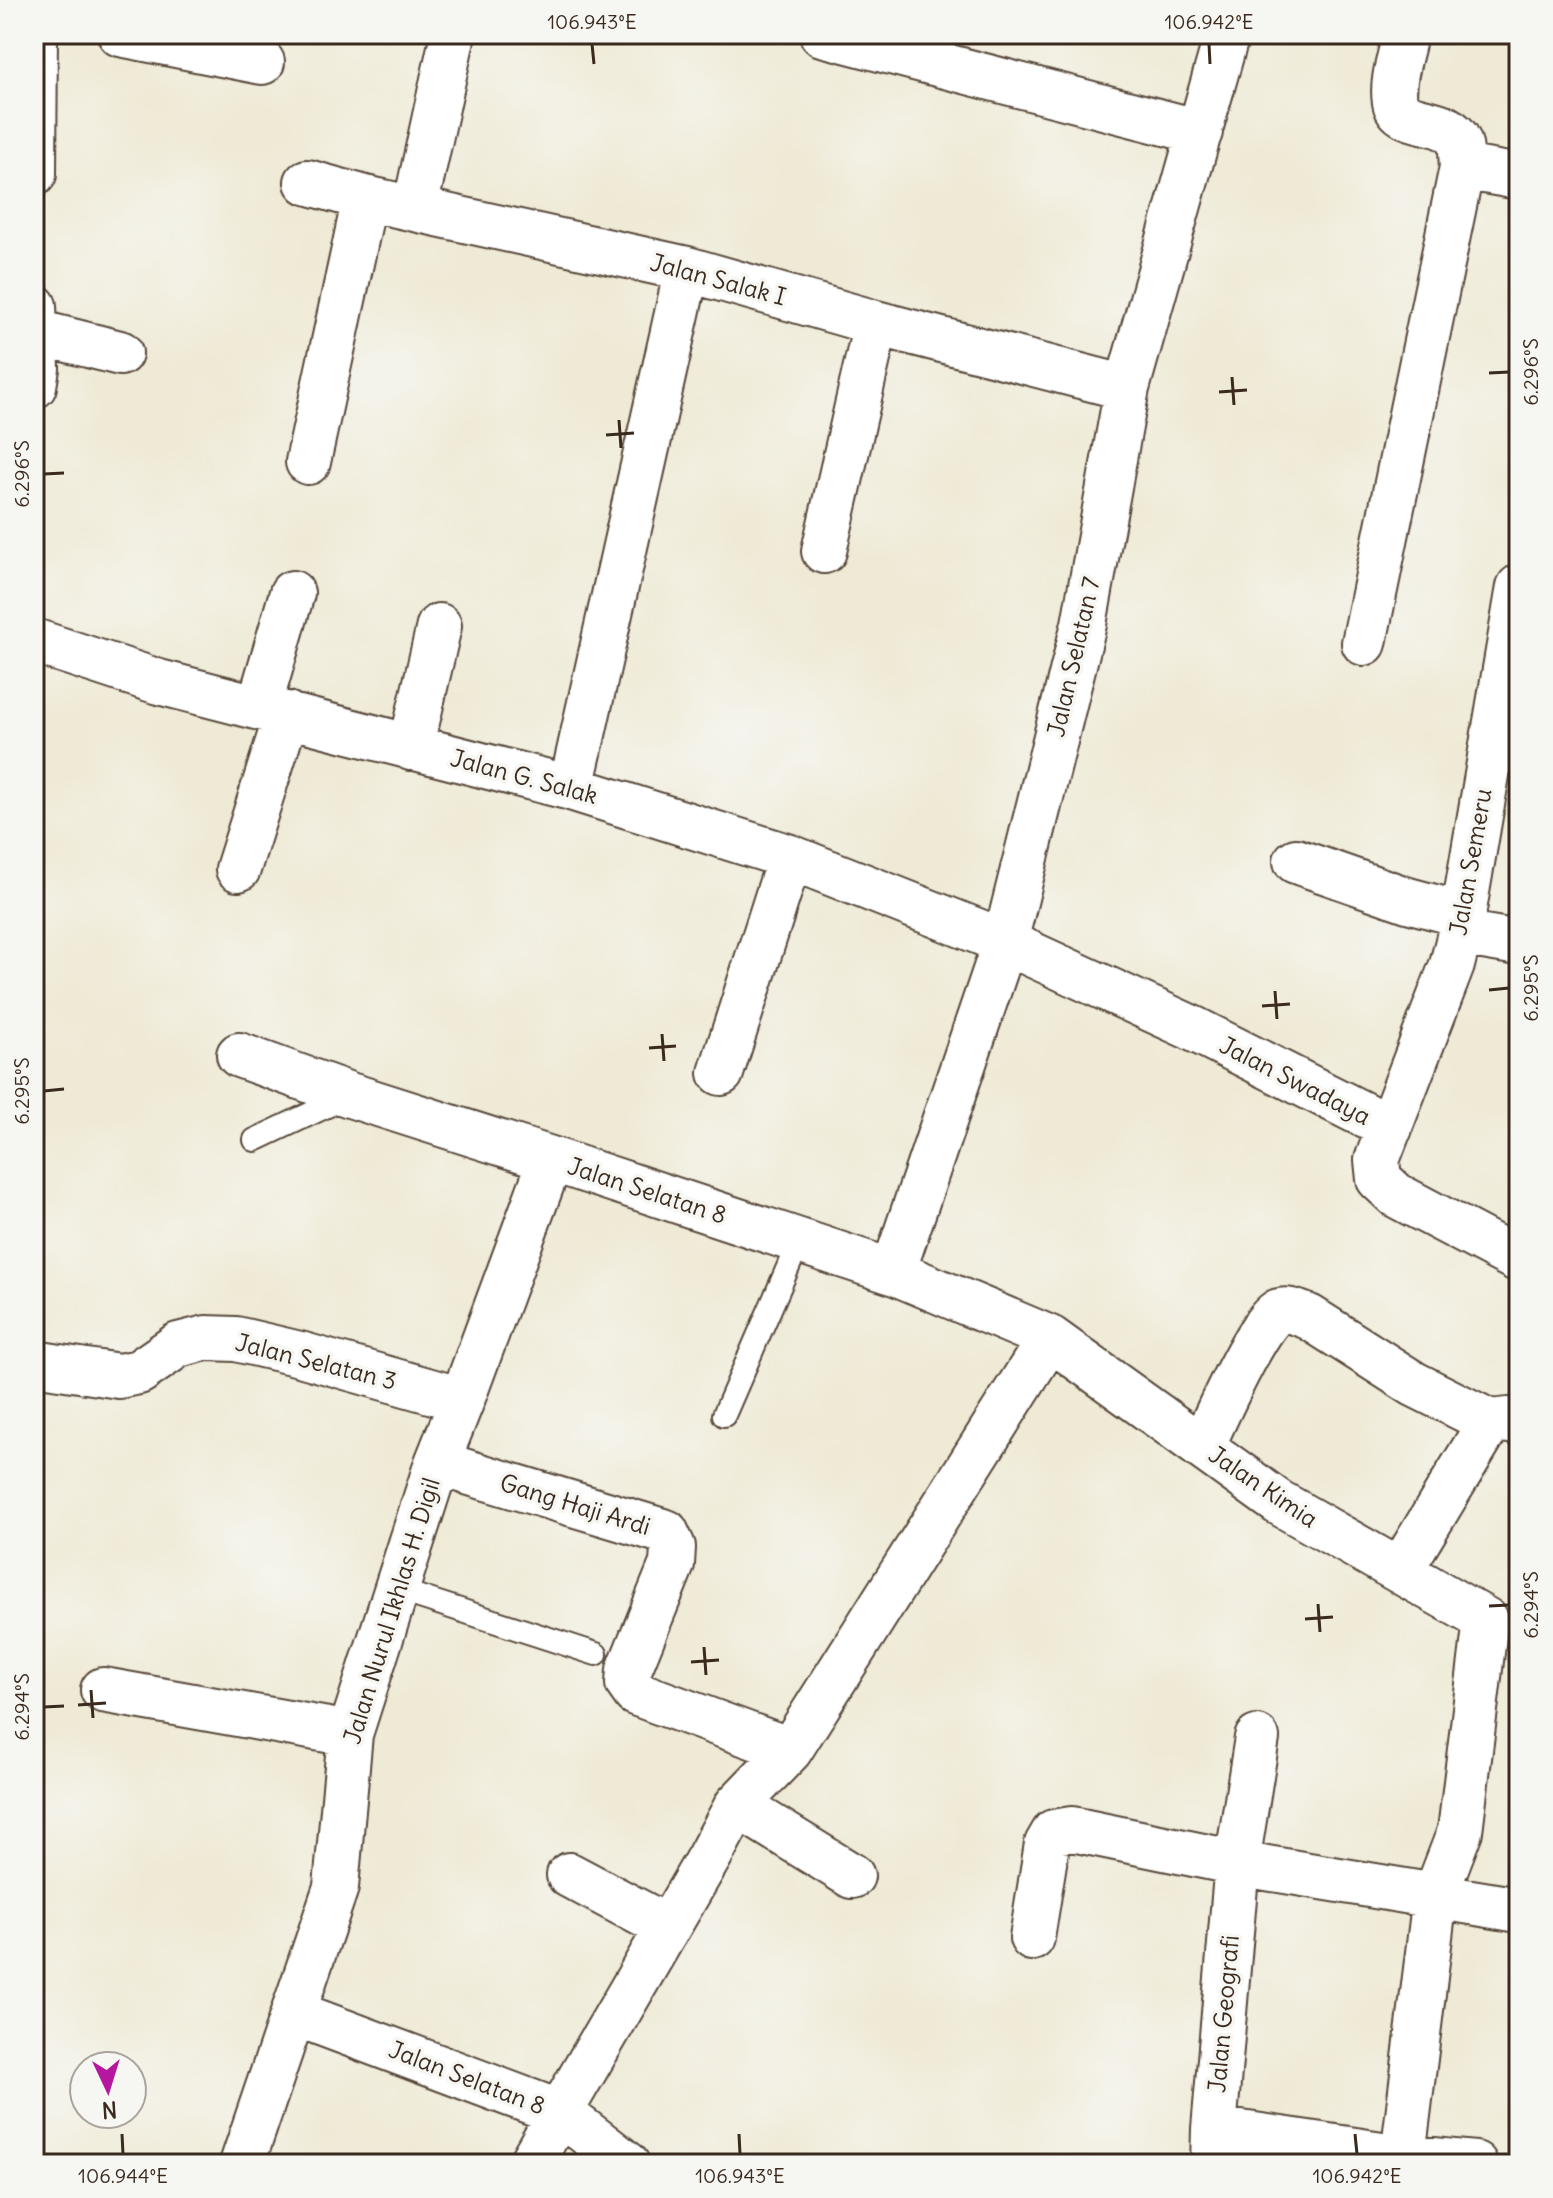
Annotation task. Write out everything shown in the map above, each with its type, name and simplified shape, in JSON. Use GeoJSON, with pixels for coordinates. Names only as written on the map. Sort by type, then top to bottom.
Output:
{"type":"FeatureCollection","features":[{"type":"Feature","properties":{"kind":"street"},"geometry":{"type":"LineString","coordinates":[[34,174],[35,34]]}},
{"type":"Feature","properties":{"kind":"street"},"geometry":{"type":"LineString","coordinates":[[120,34],[262,62]]}},
{"type":"Feature","properties":{"kind":"street"},"geometry":{"type":"LineString","coordinates":[[415,208],[453,34]]}},
{"type":"Feature","properties":{"kind":"street"},"geometry":{"type":"LineString","coordinates":[[822,34],[1200,132]]}},
{"type":"Feature","properties":{"kind":"street","name":"Jalan Selatan 7"},"geometry":{"type":"LineString","coordinates":[[893,1272],[1005,942],[1084,624],[1127,388],[1227,34]]}},
{"type":"Feature","properties":{"kind":"street"},"geometry":{"type":"LineString","coordinates":[[1364,643],[1462,167],[1459,143],[1450,128],[1403,114],[1395,106],[1394,90],[1405,34]]}},
{"type":"Feature","properties":{"kind":"street"},"geometry":{"type":"LineString","coordinates":[[1462,167],[1519,177]]}},
{"type":"Feature","properties":{"kind":"street","name":"Jalan Salak I"},"geometry":{"type":"LineString","coordinates":[[307,182],[365,198],[687,269],[876,323],[1127,388]]}},
{"type":"Feature","properties":{"kind":"street"},"geometry":{"type":"LineString","coordinates":[[308,462],[365,198]]}},
{"type":"Feature","properties":{"kind":"street"},"geometry":{"type":"LineString","coordinates":[[571,788],[687,269]]}},
{"type":"Feature","properties":{"kind":"street"},"geometry":{"type":"LineString","coordinates":[[34,386],[37,368],[35,318],[120,353]]}},
{"type":"Feature","properties":{"kind":"street"},"geometry":{"type":"LineString","coordinates":[[824,551],[876,323]]}},
{"type":"Feature","properties":{"kind":"street","name":"Jalan Semeru"},"geometry":{"type":"LineString","coordinates":[[1390,1128],[1452,965],[1462,924],[1506,733],[1519,587]]}},
{"type":"Feature","properties":{"kind":"street"},"geometry":{"type":"LineString","coordinates":[[238,869],[273,711],[292,593]]}},
{"type":"Feature","properties":{"kind":"street"},"geometry":{"type":"LineString","coordinates":[[411,748],[439,626]]}},
{"type":"Feature","properties":{"kind":"street","name":"Jalan G. Salak"},"geometry":{"type":"LineString","coordinates":[[34,641],[159,682],[571,788],[790,857],[1005,942]]}},
{"type":"Feature","properties":{"kind":"street"},"geometry":{"type":"LineString","coordinates":[[721,1073],[790,857]]}},
{"type":"Feature","properties":{"kind":"street"},"geometry":{"type":"LineString","coordinates":[[1296,861],[1519,943]]}},
{"type":"Feature","properties":{"kind":"street","name":"Jalan Swadaya"},"geometry":{"type":"LineString","coordinates":[[1005,942],[1192,1028],[1390,1128],[1377,1160],[1379,1179],[1396,1195],[1519,1260]]}},
{"type":"Feature","properties":{"kind":"street","name":"Jalan Selatan 8"},"geometry":{"type":"LineString","coordinates":[[239,1055],[350,1095],[893,1272],[1050,1338]]}},
{"type":"Feature","properties":{"kind":"street","name":"Jalan Nurul Ikhlas H. Digil"},"geometry":{"type":"LineString","coordinates":[[242,2164],[336,1887],[350,1734],[437,1463],[551,1159]]}},
{"type":"Feature","properties":{"kind":"street"},"geometry":{"type":"LineString","coordinates":[[1202,1447],[1254,1343],[1270,1318],[1279,1311],[1291,1310],[1309,1317],[1414,1384],[1505,1423],[1400,1571]]}},
{"type":"Feature","properties":{"kind":"street","name":"Jalan Selatan 3"},"geometry":{"type":"LineString","coordinates":[[34,1363],[119,1376],[139,1372],[178,1345],[206,1338],[236,1339],[462,1400]]}},
{"type":"Feature","properties":{"kind":"street"},"geometry":{"type":"LineString","coordinates":[[530,2164],[737,1805],[790,1750],[1050,1338]]}},
{"type":"Feature","properties":{"kind":"street","name":"Jalan Kimia"},"geometry":{"type":"LineString","coordinates":[[1050,1338],[1278,1502],[1486,1620],[1460,1831],[1435,1896]]}},
{"type":"Feature","properties":{"kind":"street","name":"Gang Haji Ardi"},"geometry":{"type":"LineString","coordinates":[[437,1463],[666,1532],[673,1547],[672,1564],[629,1670],[628,1683],[635,1693],[790,1750]]}},
{"type":"Feature","properties":{"kind":"street"},"geometry":{"type":"LineString","coordinates":[[103,1690],[350,1734]]}},
{"type":"Feature","properties":{"kind":"street","name":"Jalan Geografi"},"geometry":{"type":"LineString","coordinates":[[1214,2146],[1237,1863],[1257,1738]]}},
{"type":"Feature","properties":{"kind":"street"},"geometry":{"type":"LineString","coordinates":[[737,1805],[852,1876]]}},
{"type":"Feature","properties":{"kind":"street"},"geometry":{"type":"LineString","coordinates":[[1032,1938],[1047,1844],[1054,1832],[1072,1829],[1237,1863],[1519,1910]]}},
{"type":"Feature","properties":{"kind":"street"},"geometry":{"type":"LineString","coordinates":[[569,1875],[667,1927]]}},
{"type":"Feature","properties":{"kind":"street"},"geometry":{"type":"LineString","coordinates":[[1402,2161],[1435,1896]]}},
{"type":"Feature","properties":{"kind":"street","name":"Jalan Selatan 8"},"geometry":{"type":"LineString","coordinates":[[294,2013],[561,2113],[627,2164]]}},
{"type":"Feature","properties":{"kind":"street"},"geometry":{"type":"LineString","coordinates":[[1214,2146],[1475,2164]]}},
{"type":"Feature","properties":{"kind":"lane"},"geometry":{"type":"LineString","coordinates":[[255,1140],[350,1095]]}},
{"type":"Feature","properties":{"kind":"lane"},"geometry":{"type":"LineString","coordinates":[[724,1415],[799,1242]]}},
{"type":"Feature","properties":{"kind":"lane"},"geometry":{"type":"LineString","coordinates":[[398,1590],[596,1654]]}}]}
